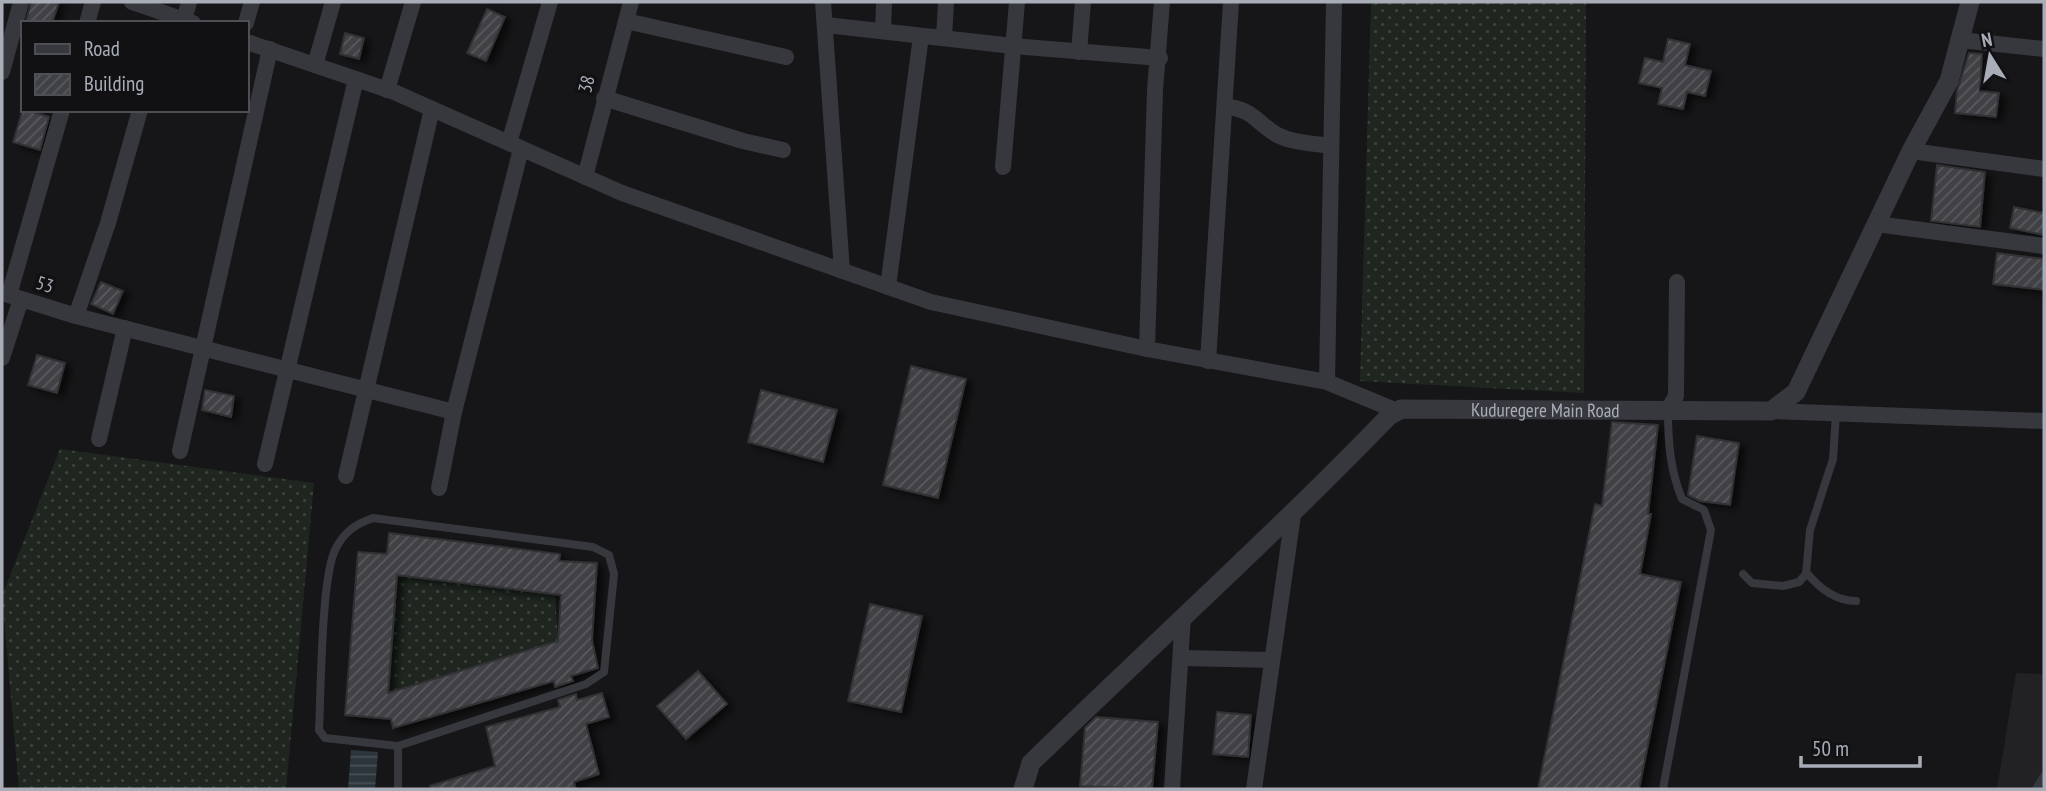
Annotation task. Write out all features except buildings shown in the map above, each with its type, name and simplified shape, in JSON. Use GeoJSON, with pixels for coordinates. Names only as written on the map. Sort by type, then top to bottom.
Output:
{"type":"FeatureCollection","features":[{"type":"Feature","properties":{"kind":"street"},"geometry":{"type":"LineString","coordinates":[[2,72],[21,2]]}},
{"type":"Feature","properties":{"kind":"street"},"geometry":{"type":"LineString","coordinates":[[88,21],[93,2]]}},
{"type":"Feature","properties":{"kind":"street"},"geometry":{"type":"LineString","coordinates":[[132,2],[166,18],[188,21],[189,2]]}},
{"type":"Feature","properties":{"kind":"street"},"geometry":{"type":"LineString","coordinates":[[247,21],[252,2]]}},
{"type":"Feature","properties":{"kind":"street"},"geometry":{"type":"LineString","coordinates":[[316,65],[333,2]]}},
{"type":"Feature","properties":{"kind":"street"},"geometry":{"type":"LineString","coordinates":[[387,90],[413,2]]}},
{"type":"Feature","properties":{"kind":"street"},"geometry":{"type":"LineString","coordinates":[[439,488],[454,412],[550,2]]}},
{"type":"Feature","properties":{"kind":"street","name":"38"},"geometry":{"type":"LineString","coordinates":[[585,177],[631,2]]}},
{"type":"Feature","properties":{"kind":"street"},"geometry":{"type":"LineString","coordinates":[[823,2],[842,271]]}},
{"type":"Feature","properties":{"kind":"street"},"geometry":{"type":"LineString","coordinates":[[883,32],[884,2]]}},
{"type":"Feature","properties":{"kind":"street"},"geometry":{"type":"LineString","coordinates":[[944,38],[946,2]]}},
{"type":"Feature","properties":{"kind":"street"},"geometry":{"type":"LineString","coordinates":[[1003,167],[1017,2]]}},
{"type":"Feature","properties":{"kind":"street"},"geometry":{"type":"LineString","coordinates":[[1079,52],[1083,2]]}},
{"type":"Feature","properties":{"kind":"street"},"geometry":{"type":"LineString","coordinates":[[1147,349],[1156,90],[1162,2]]}},
{"type":"Feature","properties":{"kind":"street"},"geometry":{"type":"LineString","coordinates":[[1208,361],[1231,2]]}},
{"type":"Feature","properties":{"kind":"street"},"geometry":{"type":"LineString","coordinates":[[1327,382],[1334,2]]}},
{"type":"Feature","properties":{"kind":"street"},"geometry":{"type":"LineString","coordinates":[[1771,411],[1796,392],[1911,151],[1949,80],[1970,2]]}},
{"type":"Feature","properties":{"kind":"street"},"geometry":{"type":"LineString","coordinates":[[626,21],[786,57]]}},
{"type":"Feature","properties":{"kind":"street"},"geometry":{"type":"LineString","coordinates":[[826,25],[1013,47],[1160,58]]}},
{"type":"Feature","properties":{"kind":"street"},"geometry":{"type":"LineString","coordinates":[[888,287],[921,36]]}},
{"type":"Feature","properties":{"kind":"street"},"geometry":{"type":"LineString","coordinates":[[1959,40],[2044,49]]}},
{"type":"Feature","properties":{"kind":"street"},"geometry":{"type":"LineString","coordinates":[[248,41],[387,90],[622,193],[931,302],[1147,349],[1327,382],[1397,411],[1293,515],[1182,616],[1031,763],[1023,789]]}},
{"type":"Feature","properties":{"kind":"street"},"geometry":{"type":"LineString","coordinates":[[180,451],[270,49]]}},
{"type":"Feature","properties":{"kind":"street"},"geometry":{"type":"LineString","coordinates":[[265,464],[356,79]]}},
{"type":"Feature","properties":{"kind":"street"},"geometry":{"type":"LineString","coordinates":[[604,98],[743,141],[783,150]]}},
{"type":"Feature","properties":{"kind":"street"},"geometry":{"type":"LineString","coordinates":[[1226,106],[1252,113],[1275,133],[1286,138],[1330,146]]}},
{"type":"Feature","properties":{"kind":"street"},"geometry":{"type":"LineString","coordinates":[[346,476],[432,109]]}},
{"type":"Feature","properties":{"kind":"street"},"geometry":{"type":"LineString","coordinates":[[2,358],[11,296],[61,112]]}},
{"type":"Feature","properties":{"kind":"street"},"geometry":{"type":"LineString","coordinates":[[76,316],[107,223],[138,112]]}},
{"type":"Feature","properties":{"kind":"street"},"geometry":{"type":"LineString","coordinates":[[1911,151],[2044,169]]}},
{"type":"Feature","properties":{"kind":"street"},"geometry":{"type":"LineString","coordinates":[[1876,224],[2044,246]]}},
{"type":"Feature","properties":{"kind":"street"},"geometry":{"type":"LineString","coordinates":[[1668,410],[1676,397],[1677,282]]}},
{"type":"Feature","properties":{"kind":"street","name":"53"},"geometry":{"type":"LineString","coordinates":[[11,296],[76,316],[454,412]]}},
{"type":"Feature","properties":{"kind":"street"},"geometry":{"type":"LineString","coordinates":[[99,439],[125,328]]}},
{"type":"Feature","properties":{"kind":"street","name":"Kuduregere Main Road"},"geometry":{"type":"LineString","coordinates":[[1397,411],[1415,407],[1771,411]]}},
{"type":"Feature","properties":{"kind":"street"},"geometry":{"type":"LineString","coordinates":[[1771,411],[2044,421]]}},
{"type":"Feature","properties":{"kind":"street"},"geometry":{"type":"LineString","coordinates":[[1254,789],[1293,515]]}},
{"type":"Feature","properties":{"kind":"street"},"geometry":{"type":"LineString","coordinates":[[1172,789],[1182,658],[1182,616]]}},
{"type":"Feature","properties":{"kind":"street"},"geometry":{"type":"LineString","coordinates":[[1182,658],[1272,660]]}},
{"type":"Feature","properties":{"kind":"lane"},"geometry":{"type":"LineString","coordinates":[[1663,789],[1711,530],[1704,510],[1682,499],[1679,492],[1668,449],[1668,410]]}},
{"type":"Feature","properties":{"kind":"lane"},"geometry":{"type":"LineString","coordinates":[[1743,574],[1752,583],[1783,586],[1799,582],[1807,572],[1810,530],[1833,459],[1836,414]]}},
{"type":"Feature","properties":{"kind":"lane"},"geometry":{"type":"LineString","coordinates":[[373,518],[593,547],[609,555],[614,574],[604,673],[586,684],[398,746],[335,740],[326,738],[319,730],[330,577],[334,550],[346,532],[373,518]]}},
{"type":"Feature","properties":{"kind":"lane"},"geometry":{"type":"LineString","coordinates":[[1807,572],[1843,601],[1856,601]]}},
{"type":"Feature","properties":{"kind":"lane"},"geometry":{"type":"LineString","coordinates":[[398,746],[398,789]]}},
{"type":"Feature","properties":{"kind":"lane"},"geometry":{"type":"LineString","coordinates":[[2036,789],[2044,776]]}},
{"type":"Feature","properties":{"kind":"shaded area"},"geometry":{"type":"Polygon","coordinates":[[[1371,2],[1586,2],[1584,393],[1360,381],[1371,2]]]}},
{"type":"Feature","properties":{"kind":"shaded area"},"geometry":{"type":"Polygon","coordinates":[[[60,449],[314,483],[286,789],[19,789],[2,596],[60,449]]]}},
{"type":"Feature","properties":{"kind":"shaded area"},"geometry":{"type":"Polygon","coordinates":[[[397,575],[555,594],[558,641],[388,693],[397,575]]]}},
{"type":"Feature","properties":{"kind":"shaded area"},"geometry":{"type":"Polygon","coordinates":[[[2016,673],[2044,674],[2044,789],[1997,789],[2016,673]]]}},
{"type":"Feature","properties":{"kind":"shaded area"},"geometry":{"type":"Polygon","coordinates":[[[351,750],[378,752],[375,789],[348,789],[351,750]]]}}]}
